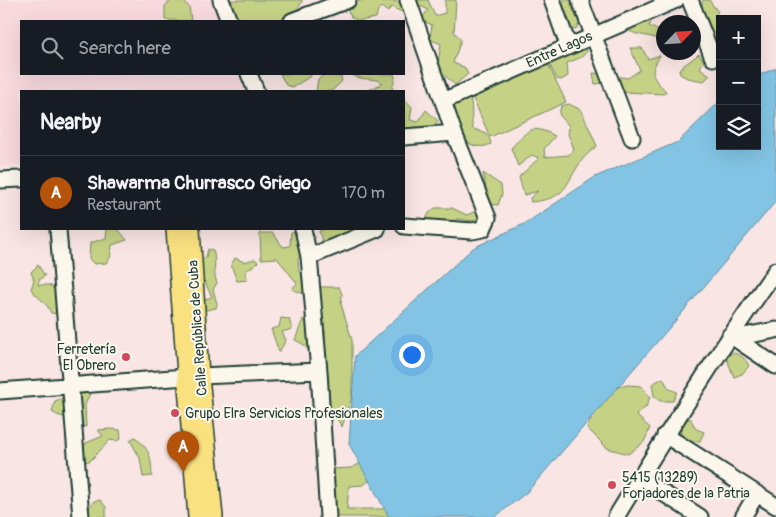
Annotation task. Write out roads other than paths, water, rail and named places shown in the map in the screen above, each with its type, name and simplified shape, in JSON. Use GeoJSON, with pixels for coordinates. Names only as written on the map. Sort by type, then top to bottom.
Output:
{"type":"FeatureCollection","features":[{"type":"Feature","properties":{"kind":"main road","name":"Calle República de Cuba"},"geometry":{"type":"LineString","coordinates":[[176,230],[192,376],[213,517]]}},
{"type":"Feature","properties":{"kind":"main road","name":"Calle República de Cuba"},"geometry":{"type":"LineString","coordinates":[[190,230],[192,376],[198,517]]}},
{"type":"Feature","properties":{"kind":"street"},"geometry":{"type":"LineString","coordinates":[[222,0],[229,20]]}},
{"type":"Feature","properties":{"kind":"street"},"geometry":{"type":"LineString","coordinates":[[295,20],[348,0]]}},
{"type":"Feature","properties":{"kind":"street"},"geometry":{"type":"LineString","coordinates":[[405,226],[472,231],[483,229],[488,218],[454,133],[408,0]]}},
{"type":"Feature","properties":{"kind":"street"},"geometry":{"type":"LineString","coordinates":[[552,0],[568,45]]}},
{"type":"Feature","properties":{"kind":"street"},"geometry":{"type":"LineString","coordinates":[[580,0],[632,138]]}},
{"type":"Feature","properties":{"kind":"street","name":"Entre Lagos"},"geometry":{"type":"LineString","coordinates":[[442,100],[676,0]]}},
{"type":"Feature","properties":{"kind":"street"},"geometry":{"type":"LineString","coordinates":[[690,0],[713,58]]}},
{"type":"Feature","properties":{"kind":"street"},"geometry":{"type":"LineString","coordinates":[[249,75],[256,90]]}},
{"type":"Feature","properties":{"kind":"street"},"geometry":{"type":"LineString","coordinates":[[405,137],[454,133]]}},
{"type":"Feature","properties":{"kind":"street"},"geometry":{"type":"LineString","coordinates":[[0,180],[20,179]]}},
{"type":"Feature","properties":{"kind":"street"},"geometry":{"type":"LineString","coordinates":[[58,230],[81,517]]}},
{"type":"Feature","properties":{"kind":"street"},"geometry":{"type":"LineString","coordinates":[[303,230],[309,257],[319,371],[328,517]]}},
{"type":"Feature","properties":{"kind":"street"},"geometry":{"type":"LineString","coordinates":[[309,257],[375,230]]}},
{"type":"Feature","properties":{"kind":"street"},"geometry":{"type":"LineString","coordinates":[[616,517],[665,436],[776,270]]}},
{"type":"Feature","properties":{"kind":"street"},"geometry":{"type":"LineString","coordinates":[[732,337],[776,330]]}},
{"type":"Feature","properties":{"kind":"street"},"geometry":{"type":"LineString","coordinates":[[732,337],[776,366]]}},
{"type":"Feature","properties":{"kind":"street"},"geometry":{"type":"LineString","coordinates":[[0,391],[192,376],[319,371]]}},
{"type":"Feature","properties":{"kind":"street"},"geometry":{"type":"LineString","coordinates":[[665,436],[776,506]]}},
{"type":"Feature","properties":{"kind":"street"},"geometry":{"type":"LineString","coordinates":[[640,478],[700,517]]}},
{"type":"Feature","properties":{"kind":"street"},"geometry":{"type":"LineString","coordinates":[[743,517],[756,495]]}},
{"type":"Feature","properties":{"kind":"water"},"geometry":{"type":"Polygon","coordinates":[[[776,68],[776,201],[527,492],[495,517],[389,517],[349,444],[355,356],[473,248],[526,223],[595,177],[678,142],[716,105],[716,150],[761,150],[761,74],[776,68]]]}},
{"type":"Feature","properties":{"kind":"place","name":"Ferretería El Obrero"},"geometry":{"type":"Point","coordinates":[126,357]}},
{"type":"Feature","properties":{"kind":"place","name":"Grupo Elra Servicios Profesionales"},"geometry":{"type":"Point","coordinates":[175,413]}},
{"type":"Feature","properties":{"kind":"place","name":"Shawarma Churrasco Griego"},"geometry":{"type":"Point","coordinates":[183,472]}},
{"type":"Feature","properties":{"kind":"place","name":"5415 (13289) Forjadores de la Patria"},"geometry":{"type":"Point","coordinates":[612,485]}}]}
